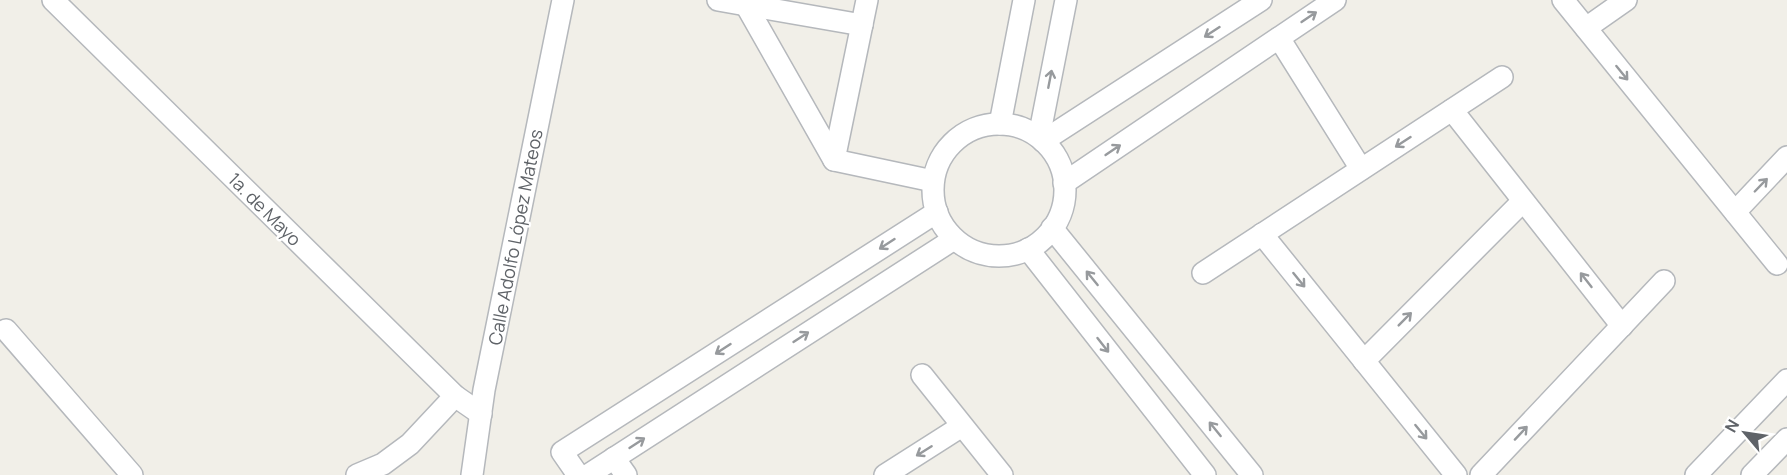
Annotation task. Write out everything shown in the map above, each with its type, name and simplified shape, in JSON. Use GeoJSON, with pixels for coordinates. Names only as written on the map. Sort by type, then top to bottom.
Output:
{"type":"FeatureCollection","features":[{"type":"Feature","properties":{"kind":"street","name":"1a. de Mayo"},"geometry":{"type":"LineString","coordinates":[[53,0],[455,396],[481,414]]}},
{"type":"Feature","properties":{"kind":"street","name":"Calle Adolfo López Mateos"},"geometry":{"type":"LineString","coordinates":[[472,475],[484,390],[563,0]]}},
{"type":"Feature","properties":{"kind":"street"},"geometry":{"type":"LineString","coordinates":[[718,0],[862,25]]}},
{"type":"Feature","properties":{"kind":"street"},"geometry":{"type":"LineString","coordinates":[[834,160],[867,0]]}},
{"type":"Feature","properties":{"kind":"street"},"geometry":{"type":"LineString","coordinates":[[1000,124],[1024,0]]}},
{"type":"Feature","properties":{"kind":"street"},"geometry":{"type":"LineString","coordinates":[[1041,139],[1066,0]]}},
{"type":"Feature","properties":{"kind":"street"},"geometry":{"type":"LineString","coordinates":[[1041,139],[1261,0]]}},
{"type":"Feature","properties":{"kind":"street"},"geometry":{"type":"LineString","coordinates":[[1064,183],[1335,0]]}},
{"type":"Feature","properties":{"kind":"street"},"geometry":{"type":"LineString","coordinates":[[1563,0],[1777,264]]}},
{"type":"Feature","properties":{"kind":"street"},"geometry":{"type":"LineString","coordinates":[[1586,28],[1626,0]]}},
{"type":"Feature","properties":{"kind":"street"},"geometry":{"type":"LineString","coordinates":[[746,5],[834,160],[933,181]]}},
{"type":"Feature","properties":{"kind":"street"},"geometry":{"type":"LineString","coordinates":[[1279,38],[1361,169]]}},
{"type":"Feature","properties":{"kind":"street"},"geometry":{"type":"LineString","coordinates":[[1203,273],[1502,77]]}},
{"type":"Feature","properties":{"kind":"street"},"geometry":{"type":"LineString","coordinates":[[1452,110],[1622,326]]}},
{"type":"Feature","properties":{"kind":"street"},"geometry":{"type":"LineString","coordinates":[[984,125],[1016,126],[1041,139],[1054,153],[1061,167],[1064,183],[1064,199],[1060,214],[1052,228],[1028,249],[998,256],[982,254],[967,248],[954,238],[944,227],[933,197],[933,181],[945,152],[969,131],[984,125]]}},
{"type":"Feature","properties":{"kind":"street"},"geometry":{"type":"LineString","coordinates":[[1735,212],[1787,157]]}},
{"type":"Feature","properties":{"kind":"street"},"geometry":{"type":"LineString","coordinates":[[1364,361],[1523,201]]}},
{"type":"Feature","properties":{"kind":"street"},"geometry":{"type":"LineString","coordinates":[[578,475],[562,452],[937,212]]}},
{"type":"Feature","properties":{"kind":"street"},"geometry":{"type":"LineString","coordinates":[[1052,228],[1252,475]]}},
{"type":"Feature","properties":{"kind":"street"},"geometry":{"type":"LineString","coordinates":[[1263,234],[1456,475]]}},
{"type":"Feature","properties":{"kind":"street"},"geometry":{"type":"LineString","coordinates":[[588,475],[620,466],[954,238]]}},
{"type":"Feature","properties":{"kind":"street"},"geometry":{"type":"LineString","coordinates":[[1028,249],[1205,475]]}},
{"type":"Feature","properties":{"kind":"street"},"geometry":{"type":"LineString","coordinates":[[1481,475],[1664,281]]}},
{"type":"Feature","properties":{"kind":"street"},"geometry":{"type":"LineString","coordinates":[[6,330],[132,475]]}},
{"type":"Feature","properties":{"kind":"street"},"geometry":{"type":"LineString","coordinates":[[921,375],[1002,475]]}},
{"type":"Feature","properties":{"kind":"street"},"geometry":{"type":"LineString","coordinates":[[1696,475],[1787,380]]}},
{"type":"Feature","properties":{"kind":"street"},"geometry":{"type":"LineString","coordinates":[[357,475],[383,464],[410,444],[455,396]]}},
{"type":"Feature","properties":{"kind":"street"},"geometry":{"type":"LineString","coordinates":[[885,475],[963,426]]}},
{"type":"Feature","properties":{"kind":"street"},"geometry":{"type":"LineString","coordinates":[[1752,475],[1787,439]]}}]}
